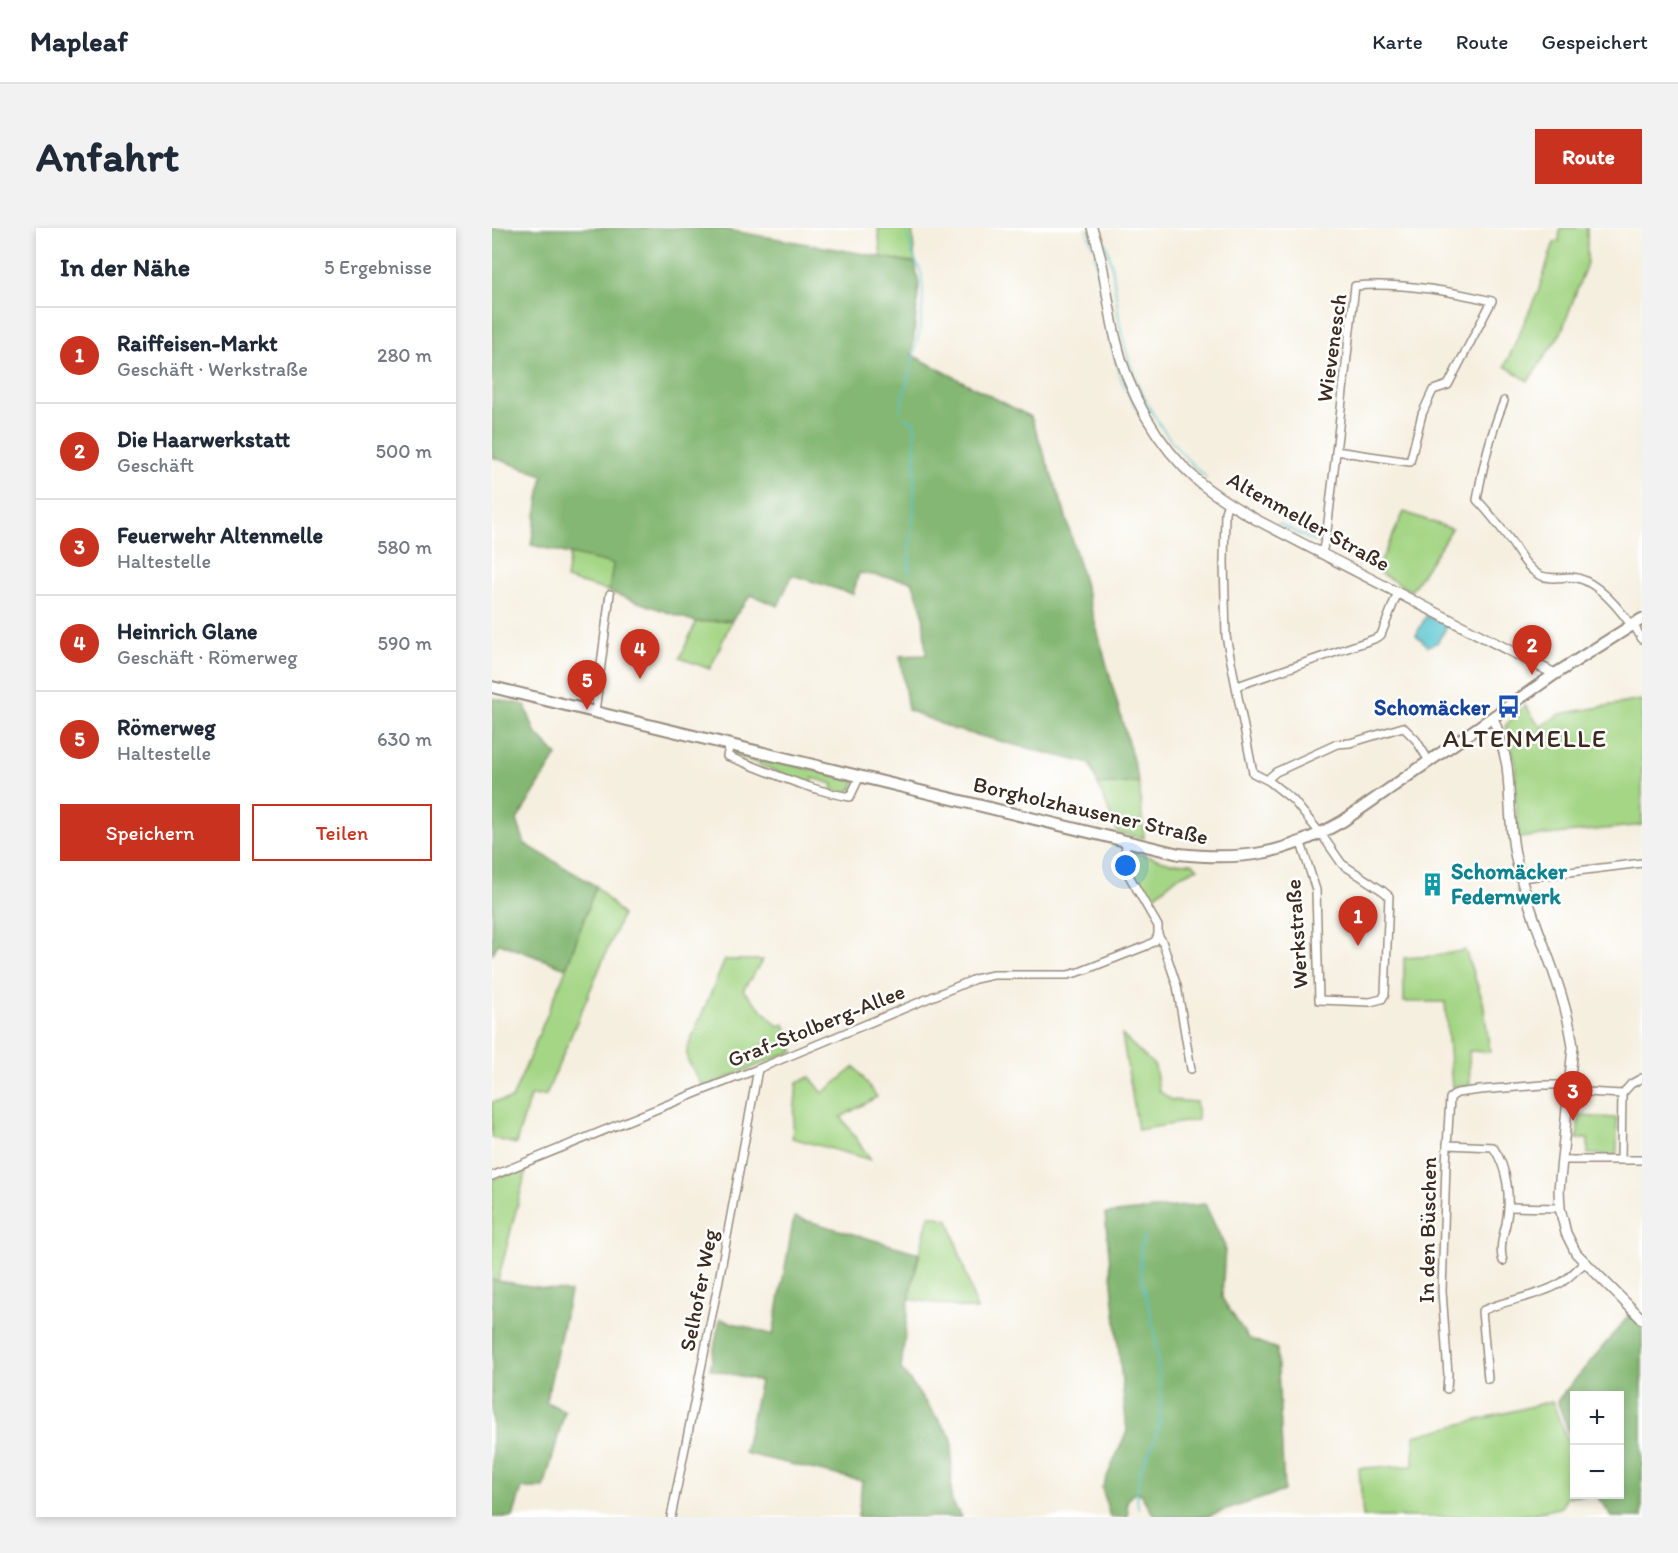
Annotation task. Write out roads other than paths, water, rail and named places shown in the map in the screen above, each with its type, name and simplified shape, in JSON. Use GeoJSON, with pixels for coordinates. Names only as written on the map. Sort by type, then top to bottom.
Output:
{"type":"FeatureCollection","features":[{"type":"Feature","properties":{"kind":"main road","name":"Borgholzhausener Straße"},"geometry":{"type":"LineString","coordinates":[[492,687],[1179,854],[1218,858],[1250,856],[1301,843],[1321,834],[1555,674],[1635,623]]}},
{"type":"Feature","properties":{"kind":"street","name":"Altenmeller Straße"},"geometry":{"type":"LineString","coordinates":[[1092,228],[1099,246],[1115,339],[1129,384],[1155,432],[1177,460],[1197,480],[1228,503],[1555,674]]}},
{"type":"Feature","properties":{"kind":"street","name":"Wievenesch"},"geometry":{"type":"LineString","coordinates":[[1322,553],[1326,539],[1336,451],[1355,286],[1430,289],[1492,302],[1448,385],[1433,390],[1422,414],[1410,462],[1336,451]]}},
{"type":"Feature","properties":{"kind":"street"},"geometry":{"type":"LineString","coordinates":[[1504,401],[1485,456],[1477,500],[1508,537],[1529,567],[1547,578],[1569,577],[1585,580],[1635,623],[1642,639]]}},
{"type":"Feature","properties":{"kind":"street"},"geometry":{"type":"LineString","coordinates":[[1228,503],[1224,562],[1226,624],[1253,772],[1269,781],[1293,800],[1321,834]]}},
{"type":"Feature","properties":{"kind":"street"},"geometry":{"type":"LineString","coordinates":[[1237,686],[1381,635],[1398,592]]}},
{"type":"Feature","properties":{"kind":"street"},"geometry":{"type":"LineString","coordinates":[[595,712],[610,594]]}},
{"type":"Feature","properties":{"kind":"street"},"geometry":{"type":"LineString","coordinates":[[1493,718],[1506,765],[1514,843],[1521,878],[1569,1021],[1573,1047],[1559,1190],[1560,1208],[1566,1233],[1576,1253],[1642,1319]]}},
{"type":"Feature","properties":{"kind":"street"},"geometry":{"type":"LineString","coordinates":[[1269,781],[1276,772],[1337,744],[1350,743],[1402,728],[1416,740],[1429,761]]}},
{"type":"Feature","properties":{"kind":"street"},"geometry":{"type":"LineString","coordinates":[[729,745],[728,756],[806,787],[838,795],[850,797],[860,776]]}},
{"type":"Feature","properties":{"kind":"street","name":"Werkstraße"},"geometry":{"type":"LineString","coordinates":[[1301,843],[1316,890],[1319,1000],[1370,1002],[1382,999],[1385,994],[1389,896],[1342,864],[1321,834]]}},
{"type":"Feature","properties":{"kind":"street"},"geometry":{"type":"LineString","coordinates":[[1127,841],[1123,862],[1155,920],[1158,935],[1177,986],[1191,1069]]}},
{"type":"Feature","properties":{"kind":"street"},"geometry":{"type":"LineString","coordinates":[[1521,878],[1642,863]]}},
{"type":"Feature","properties":{"kind":"street","name":"Graf-Stolberg-Allee"},"geometry":{"type":"LineString","coordinates":[[492,1176],[975,979],[993,975],[1068,975],[1146,946],[1155,941],[1158,935]]}},
{"type":"Feature","properties":{"kind":"street","name":"Selhofer Weg"},"geometry":{"type":"LineString","coordinates":[[671,1517],[718,1285],[758,1069]]}},
{"type":"Feature","properties":{"kind":"street"},"geometry":{"type":"LineString","coordinates":[[1621,1159],[1622,1094],[1631,1084],[1642,1078]]}},
{"type":"Feature","properties":{"kind":"street"},"geometry":{"type":"LineString","coordinates":[[1447,1145],[1450,1098],[1457,1093],[1523,1086],[1622,1094]]}},
{"type":"Feature","properties":{"kind":"street","name":"In den Büschen"},"geometry":{"type":"LineString","coordinates":[[1447,1389],[1442,1291],[1447,1145],[1493,1147],[1499,1156],[1509,1195],[1509,1207],[1501,1244],[1503,1261]]}},
{"type":"Feature","properties":{"kind":"street"},"geometry":{"type":"LineString","coordinates":[[1562,1160],[1642,1160]]}},
{"type":"Feature","properties":{"kind":"street"},"geometry":{"type":"LineString","coordinates":[[1509,1207],[1560,1208]]}},
{"type":"Feature","properties":{"kind":"street"},"geometry":{"type":"LineString","coordinates":[[1488,1378],[1482,1311],[1497,1303],[1560,1284],[1585,1263]]}},
{"type":"Feature","properties":{"kind":"water"},"geometry":{"type":"Polygon","coordinates":[[[1426,616],[1448,625],[1437,643],[1428,646],[1416,635],[1426,616]]]}},
{"type":"Feature","properties":{"kind":"waterway"},"geometry":{"type":"LineString","coordinates":[[900,410],[917,344],[923,294],[921,274],[906,228]]}},
{"type":"Feature","properties":{"kind":"waterway"},"geometry":{"type":"LineString","coordinates":[[1086,228],[1093,247]]}},
{"type":"Feature","properties":{"kind":"waterway"},"geometry":{"type":"LineString","coordinates":[[1103,237],[1112,267],[1124,342],[1139,385],[1149,406],[1174,444],[1207,478]]}},
{"type":"Feature","properties":{"kind":"waterway"},"geometry":{"type":"LineString","coordinates":[[1095,254],[1110,341],[1123,384],[1138,412]]}},
{"type":"Feature","properties":{"kind":"waterway"},"geometry":{"type":"LineString","coordinates":[[905,418],[914,422],[915,429],[914,511],[909,573]]}},
{"type":"Feature","properties":{"kind":"waterway"},"geometry":{"type":"LineString","coordinates":[[1143,420],[1152,434]]}},
{"type":"Feature","properties":{"kind":"waterway"},"geometry":{"type":"LineString","coordinates":[[1169,458],[1179,471]]}},
{"type":"Feature","properties":{"kind":"waterway"},"geometry":{"type":"LineString","coordinates":[[1278,523],[1315,542]]}},
{"type":"Feature","properties":{"kind":"waterway"},"geometry":{"type":"LineString","coordinates":[[1138,1509],[1140,1471],[1153,1444],[1160,1421],[1161,1395],[1155,1333],[1141,1274],[1140,1250],[1145,1235]]}},
{"type":"Feature","properties":{"kind":"place","name":"Die Haarwerkstatt"},"geometry":{"type":"Point","coordinates":[1532,675]}},
{"type":"Feature","properties":{"kind":"place","name":"Heinrich Glane"},"geometry":{"type":"Point","coordinates":[640,679]}},
{"type":"Feature","properties":{"kind":"place","name":"Schomäcker"},"geometry":{"type":"Point","coordinates":[1508,707]}},
{"type":"Feature","properties":{"kind":"place","name":"Römerweg"},"geometry":{"type":"Point","coordinates":[587,710]}},
{"type":"Feature","properties":{"kind":"place","name":"Schomäcker Federnwerk"},"geometry":{"type":"Point","coordinates":[1433,884]}},
{"type":"Feature","properties":{"kind":"place","name":"Raiffeisen-Markt"},"geometry":{"type":"Point","coordinates":[1358,946]}},
{"type":"Feature","properties":{"kind":"place","name":"Feuerwehr Altenmelle"},"geometry":{"type":"Point","coordinates":[1573,1121]}},
{"type":"Feature","properties":{"kind":"district","name":"ALTENMELLE"},"geometry":{"type":"Point","coordinates":[1525,738]}}]}
